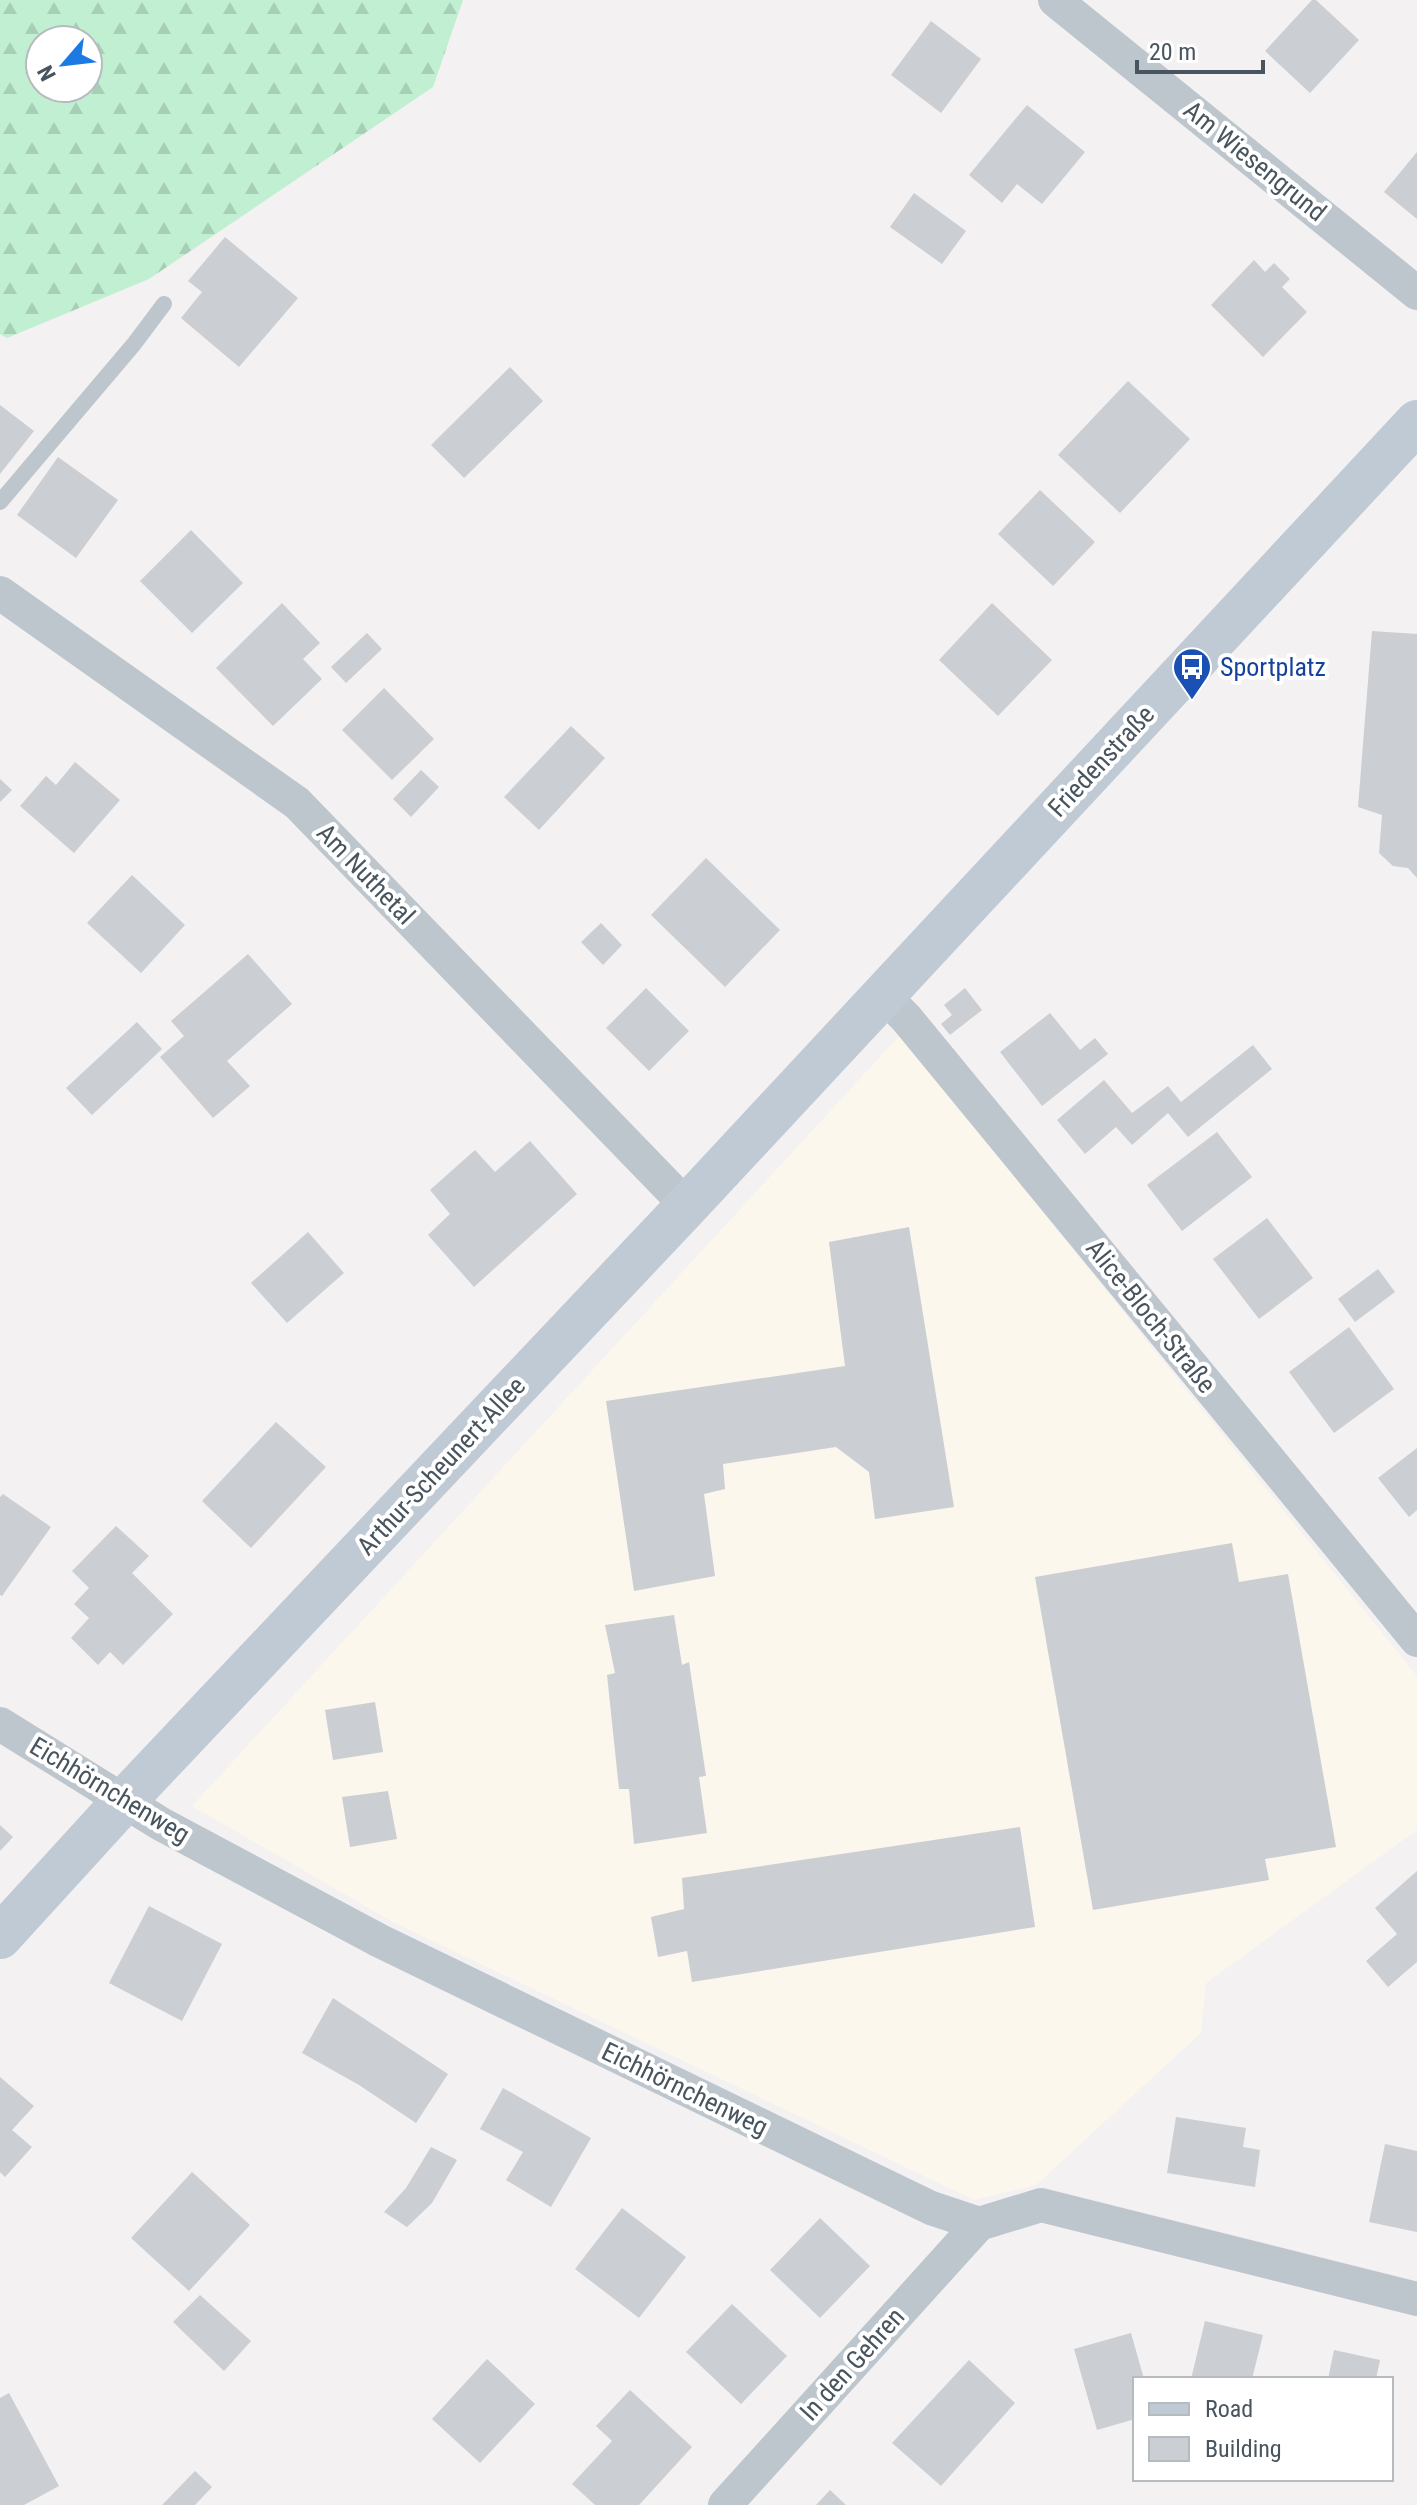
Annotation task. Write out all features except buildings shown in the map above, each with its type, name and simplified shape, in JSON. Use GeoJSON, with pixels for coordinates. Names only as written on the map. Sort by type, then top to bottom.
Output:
{"type":"FeatureCollection","features":[{"type":"Feature","properties":{"kind":"main road","name":"Friedenstraße"},"geometry":{"type":"LineString","coordinates":[[883,995],[1417,422]]}},
{"type":"Feature","properties":{"kind":"main road","name":"Arthur-Scheunert-Allee"},"geometry":{"type":"LineString","coordinates":[[0,1937],[125,1800],[883,995]]}},
{"type":"Feature","properties":{"kind":"street","name":"Am Wiesengrund"},"geometry":{"type":"LineString","coordinates":[[1055,0],[1417,293]]}},
{"type":"Feature","properties":{"kind":"street","name":"Am Nuthetal"},"geometry":{"type":"LineString","coordinates":[[0,593],[297,803],[687,1206]]}},
{"type":"Feature","properties":{"kind":"street","name":"Alice-Bloch-Straße"},"geometry":{"type":"LineString","coordinates":[[883,995],[916,1030],[1411,1620]]}},
{"type":"Feature","properties":{"kind":"street","name":"Eichhörnchenweg"},"geometry":{"type":"LineString","coordinates":[[0,1724],[161,1824],[394,1948],[931,2208],[979,2224]]}},
{"type":"Feature","properties":{"kind":"street"},"geometry":{"type":"LineString","coordinates":[[979,2224],[1041,2205],[1417,2299]]}},
{"type":"Feature","properties":{"kind":"street","name":"In den Gehren"},"geometry":{"type":"LineString","coordinates":[[725,2505],[979,2224]]}},
{"type":"Feature","properties":{"kind":"lane"},"geometry":{"type":"LineString","coordinates":[[0,502],[134,344],[164,304]]}},
{"type":"Feature","properties":{"kind":"shaded area"},"geometry":{"type":"Polygon","coordinates":[[[900,1035],[1417,1676],[1417,1830],[1206,1983],[1201,2033],[1036,2185],[974,2200],[391,1921],[192,1806],[900,1035]]]}},
{"type":"Feature","properties":{"kind":"green space"},"geometry":{"type":"Polygon","coordinates":[[[0,0],[463,0],[433,87],[149,279],[7,338],[0,334],[0,0]]]}},
{"type":"Feature","properties":{"kind":"place","name":"Sportplatz"},"geometry":{"type":"Point","coordinates":[1192,701]}}]}
